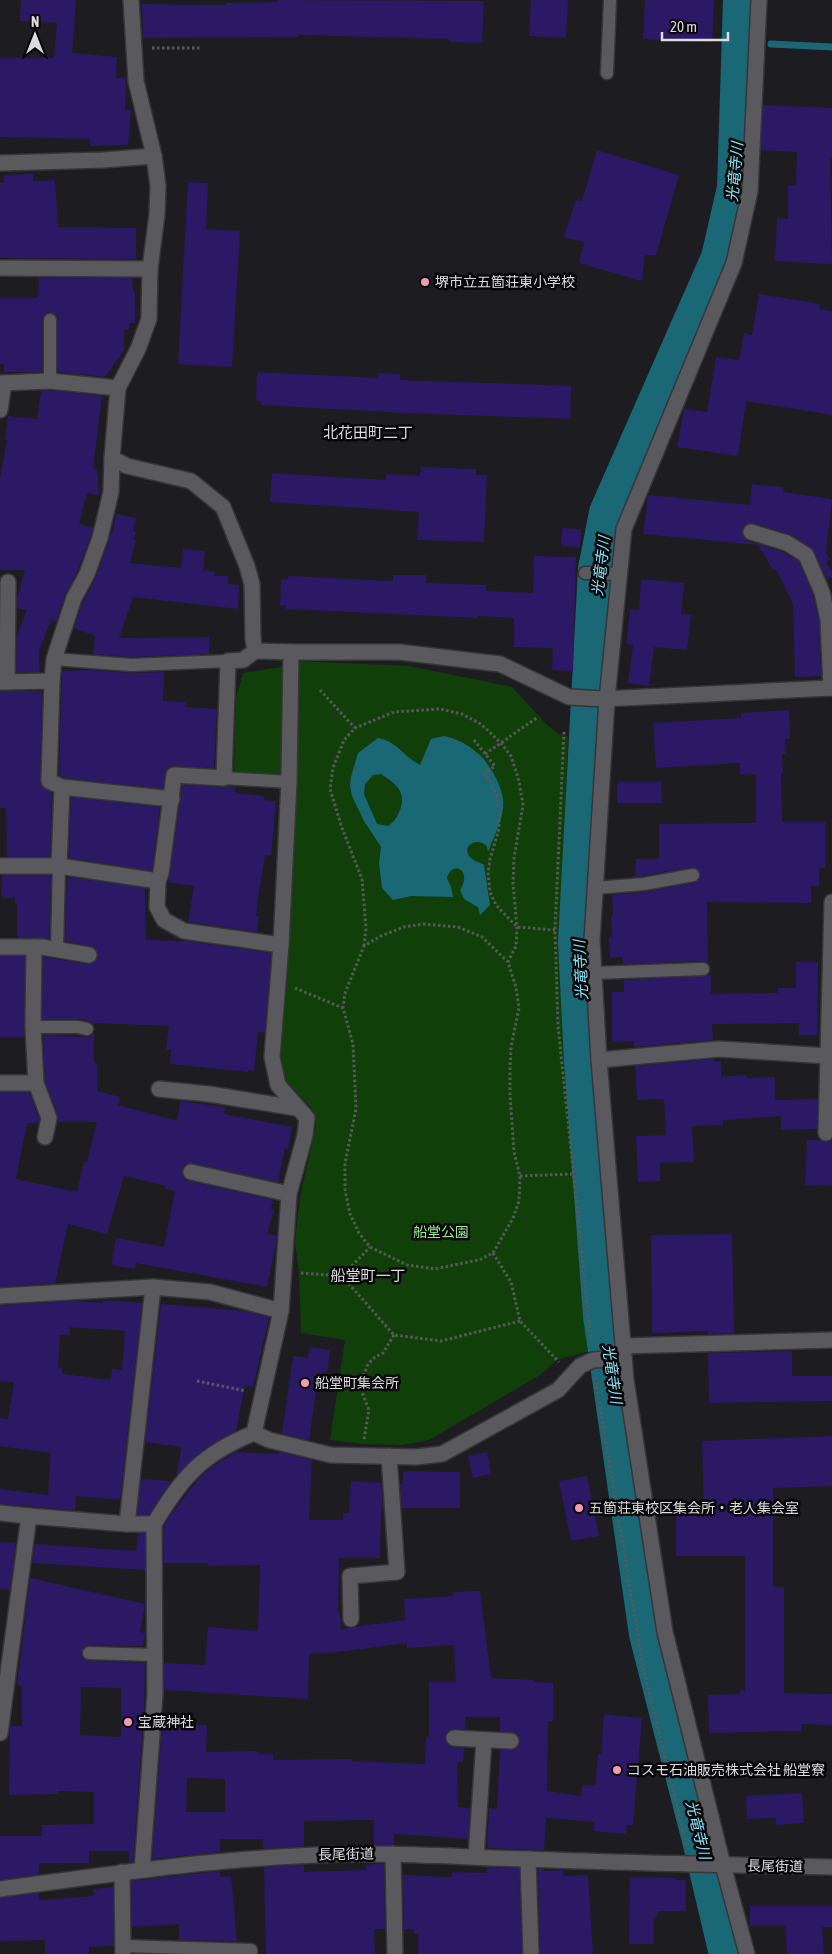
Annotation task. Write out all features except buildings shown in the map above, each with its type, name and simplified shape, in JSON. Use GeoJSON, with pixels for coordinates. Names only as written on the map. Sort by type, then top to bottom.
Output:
{"type":"FeatureCollection","features":[{"type":"Feature","properties":{"kind":"street"},"geometry":{"type":"LineString","coordinates":[[131,0],[136,81],[154,156],[158,186],[157,214],[150,269],[149,319],[138,349],[118,388],[111,492],[100,538],[87,574],[74,598],[54,659],[49,781],[62,787],[172,799]]}},
{"type":"Feature","properties":{"kind":"street"},"geometry":{"type":"LineString","coordinates":[[747,1954],[720,1865],[665,1632],[623,1354],[599,1060],[592,940],[605,699],[624,529],[734,263],[750,191],[759,0]]}},
{"type":"Feature","properties":{"kind":"street"},"geometry":{"type":"LineString","coordinates":[[0,163],[30,158],[104,160],[154,156]]}},
{"type":"Feature","properties":{"kind":"street"},"geometry":{"type":"LineString","coordinates":[[0,268],[150,269]]}},
{"type":"Feature","properties":{"kind":"street"},"geometry":{"type":"LineString","coordinates":[[0,410],[2,383],[50,381],[118,388]]}},
{"type":"Feature","properties":{"kind":"street"},"geometry":{"type":"LineString","coordinates":[[112,458],[127,466],[191,481],[223,507],[247,566],[252,584],[255,651]]}},
{"type":"Feature","properties":{"kind":"street"},"geometry":{"type":"LineString","coordinates":[[281,945],[184,931],[164,920],[157,907],[158,881],[161,873],[174,775],[224,778],[228,661],[243,660],[255,651],[399,652],[500,664],[569,697],[576,698],[605,699],[832,688],[828,619],[822,592],[806,556],[787,543],[751,532]]}},
{"type":"Feature","properties":{"kind":"street"},"geometry":{"type":"LineString","coordinates":[[8,582],[4,682],[52,681]]}},
{"type":"Feature","properties":{"kind":"street"},"geometry":{"type":"LineString","coordinates":[[254,1433],[264,1395],[281,1311],[289,1194],[306,1135],[307,1118],[296,1108],[278,1085],[272,1057],[281,945],[289,782],[291,652]]}},
{"type":"Feature","properties":{"kind":"street"},"geometry":{"type":"LineString","coordinates":[[59,866],[62,787]]}},
{"type":"Feature","properties":{"kind":"street"},"geometry":{"type":"LineString","coordinates":[[0,866],[59,866],[158,881]]}},
{"type":"Feature","properties":{"kind":"street"},"geometry":{"type":"LineString","coordinates":[[826,1133],[832,902]]}},
{"type":"Feature","properties":{"kind":"street"},"geometry":{"type":"LineString","coordinates":[[0,947],[34,947],[89,954]]}},
{"type":"Feature","properties":{"kind":"street"},"geometry":{"type":"LineString","coordinates":[[34,947],[33,1027],[36,1083],[49,1118],[45,1136]]}},
{"type":"Feature","properties":{"kind":"street"},"geometry":{"type":"LineString","coordinates":[[599,1060],[719,1049],[828,1056]]}},
{"type":"Feature","properties":{"kind":"street"},"geometry":{"type":"LineString","coordinates":[[0,1083],[36,1083]]}},
{"type":"Feature","properties":{"kind":"street"},"geometry":{"type":"LineString","coordinates":[[159,1088],[296,1108]]}},
{"type":"Feature","properties":{"kind":"street"},"geometry":{"type":"LineString","coordinates":[[191,1172],[289,1194]]}},
{"type":"Feature","properties":{"kind":"street"},"geometry":{"type":"LineString","coordinates":[[0,1296],[153,1287],[210,1292],[281,1311]]}},
{"type":"Feature","properties":{"kind":"street"},"geometry":{"type":"LineString","coordinates":[[127,1524],[153,1287]]}},
{"type":"Feature","properties":{"kind":"street"},"geometry":{"type":"LineString","coordinates":[[142,1870],[155,1694],[154,1524],[184,1479],[200,1464],[228,1443],[254,1433],[269,1440],[331,1455],[416,1456],[442,1454],[558,1390],[580,1366],[593,1360],[623,1354],[832,1340]]}},
{"type":"Feature","properties":{"kind":"street"},"geometry":{"type":"LineString","coordinates":[[352,1619],[350,1576],[397,1572],[389,1456]]}},
{"type":"Feature","properties":{"kind":"street"},"geometry":{"type":"LineString","coordinates":[[0,1513],[127,1524],[154,1524]]}},
{"type":"Feature","properties":{"kind":"street"},"geometry":{"type":"LineString","coordinates":[[0,1733],[5,1659],[29,1516]]}},
{"type":"Feature","properties":{"kind":"street"},"geometry":{"type":"LineString","coordinates":[[454,1738],[511,1741]]}},
{"type":"Feature","properties":{"kind":"street"},"geometry":{"type":"LineString","coordinates":[[476,1857],[484,1740]]}},
{"type":"Feature","properties":{"kind":"street"},"geometry":{"type":"LineString","coordinates":[[393,1854],[395,1954]]}},
{"type":"Feature","properties":{"kind":"street","name":"長尾街道"},"geometry":{"type":"LineString","coordinates":[[0,1889],[122,1872],[262,1857],[393,1854],[692,1865],[832,1867]]}},
{"type":"Feature","properties":{"kind":"street"},"geometry":{"type":"LineString","coordinates":[[528,1859],[531,1954]]}},
{"type":"Feature","properties":{"kind":"street"},"geometry":{"type":"LineString","coordinates":[[122,1872],[123,1950]]}},
{"type":"Feature","properties":{"kind":"lane"},"geometry":{"type":"LineString","coordinates":[[607,73],[610,0]]}},
{"type":"Feature","properties":{"kind":"lane"},"geometry":{"type":"LineString","coordinates":[[50,320],[50,381]]}},
{"type":"Feature","properties":{"kind":"lane"},"geometry":{"type":"LineString","coordinates":[[585,573],[620,574]]}},
{"type":"Feature","properties":{"kind":"lane"},"geometry":{"type":"LineString","coordinates":[[54,659],[131,665],[228,661]]}},
{"type":"Feature","properties":{"kind":"lane"},"geometry":{"type":"LineString","coordinates":[[224,778],[289,782]]}},
{"type":"Feature","properties":{"kind":"lane"},"geometry":{"type":"LineString","coordinates":[[56,949],[59,866]]}},
{"type":"Feature","properties":{"kind":"lane"},"geometry":{"type":"LineString","coordinates":[[595,888],[644,884],[693,875]]}},
{"type":"Feature","properties":{"kind":"lane"},"geometry":{"type":"LineString","coordinates":[[594,973],[703,969]]}},
{"type":"Feature","properties":{"kind":"lane"},"geometry":{"type":"LineString","coordinates":[[33,1027],[78,1027],[87,1029]]}},
{"type":"Feature","properties":{"kind":"lane"},"geometry":{"type":"LineString","coordinates":[[89,1654],[155,1655]]}},
{"type":"Feature","properties":{"kind":"lane"},"geometry":{"type":"LineString","coordinates":[[123,1950],[251,1950],[251,1954]]}},
{"type":"Feature","properties":{"kind":"path"},"geometry":{"type":"LineString","coordinates":[[134,49],[202,48]]}},
{"type":"Feature","properties":{"kind":"path"},"geometry":{"type":"LineString","coordinates":[[320,690],[354,728]]}},
{"type":"Feature","properties":{"kind":"path"},"geometry":{"type":"LineString","coordinates":[[364,946],[381,936],[404,927],[423,924],[458,927],[482,937],[508,962],[516,987],[519,1008],[511,1047],[510,1094],[514,1152],[520,1176],[519,1201],[513,1218],[493,1253],[479,1260],[435,1269],[407,1265],[370,1247],[359,1233],[350,1214],[345,1188],[345,1163],[356,1109],[353,1044],[343,1008],[345,993],[364,946],[366,920],[362,880],[342,828],[330,789],[333,768],[344,740],[354,728],[394,712],[440,709],[462,714],[481,724],[501,742],[511,756],[519,781],[523,805],[514,858],[513,884],[517,927],[516,946],[508,962]]}},
{"type":"Feature","properties":{"kind":"path"},"geometry":{"type":"LineString","coordinates":[[485,754],[538,717]]}},
{"type":"Feature","properties":{"kind":"path"},"geometry":{"type":"LineString","coordinates":[[564,732],[555,930],[558,1026],[572,1174],[593,1360],[643,1666],[692,1865]]}},
{"type":"Feature","properties":{"kind":"path"},"geometry":{"type":"LineString","coordinates":[[474,740],[495,766],[485,773],[496,795],[499,810],[499,829],[488,872],[490,892],[496,906],[517,927],[555,930]]}},
{"type":"Feature","properties":{"kind":"path"},"geometry":{"type":"LineString","coordinates":[[278,983],[287,984],[343,1008]]}},
{"type":"Feature","properties":{"kind":"path"},"geometry":{"type":"LineString","coordinates":[[520,1176],[572,1174]]}},
{"type":"Feature","properties":{"kind":"path"},"geometry":{"type":"LineString","coordinates":[[342,1276],[370,1247]]}},
{"type":"Feature","properties":{"kind":"path"},"geometry":{"type":"LineString","coordinates":[[493,1253],[511,1282],[520,1321],[572,1375]]}},
{"type":"Feature","properties":{"kind":"path"},"geometry":{"type":"LineString","coordinates":[[283,1274],[342,1276],[394,1335],[441,1341],[520,1321]]}},
{"type":"Feature","properties":{"kind":"path"},"geometry":{"type":"LineString","coordinates":[[362,1456],[369,1410],[362,1392],[364,1374],[368,1364],[375,1356],[383,1352],[394,1335]]}},
{"type":"Feature","properties":{"kind":"path"},"geometry":{"type":"LineString","coordinates":[[197,1381],[264,1395]]}},
{"type":"Feature","properties":{"kind":"green space","name":"船堂公園"},"geometry":{"type":"Polygon","coordinates":[[[298,661],[409,666],[512,687],[547,725],[559,734],[568,736],[562,931],[564,1032],[597,1349],[557,1360],[540,1375],[429,1440],[403,1445],[363,1444],[330,1440],[345,1340],[301,1333],[299,1273],[295,1242],[300,1197],[316,1126],[315,1115],[310,1106],[287,1083],[282,1064],[281,1049],[287,984],[297,786],[298,661]]]}},
{"type":"Feature","properties":{"kind":"green space"},"geometry":{"type":"Polygon","coordinates":[[[281,667],[283,669],[283,778],[234,773],[236,698],[243,673],[281,667]]]}},
{"type":"Feature","properties":{"kind":"water"},"geometry":{"type":"Polygon","coordinates":[[[444,736],[472,748],[491,769],[502,793],[502,813],[488,852],[487,846],[478,842],[474,842],[467,849],[471,858],[484,865],[490,905],[480,915],[478,907],[464,899],[460,890],[464,877],[463,872],[457,868],[450,872],[447,878],[453,897],[411,896],[393,900],[382,888],[379,863],[381,847],[364,821],[352,796],[351,777],[358,753],[378,738],[396,746],[420,765],[431,739],[444,736]],[[381,774],[373,775],[365,784],[364,794],[377,824],[388,826],[398,815],[402,798],[395,785],[381,774]]]}},
{"type":"Feature","properties":{"kind":"waterway","name":"光竜寺川"},"geometry":{"type":"LineString","coordinates":[[729,1954],[649,1634],[603,1316],[584,1061],[578,942],[598,569],[609,513],[721,258],[737,188],[743,0]]}},
{"type":"Feature","properties":{"kind":"waterway"},"geometry":{"type":"LineString","coordinates":[[771,44],[832,47]]}},
{"type":"Feature","properties":{"kind":"place","name":"堺市立五箇荘東小学校"},"geometry":{"type":"Point","coordinates":[425,282]}},
{"type":"Feature","properties":{"kind":"place","name":"船堂町集会所"},"geometry":{"type":"Point","coordinates":[305,1383]}},
{"type":"Feature","properties":{"kind":"place","name":"五箇荘東校区集会所・老人集会室"},"geometry":{"type":"Point","coordinates":[579,1508]}},
{"type":"Feature","properties":{"kind":"place","name":"宝蔵神社"},"geometry":{"type":"Point","coordinates":[128,1722]}},
{"type":"Feature","properties":{"kind":"place","name":"コスモ石油販売株式会社 船堂寮"},"geometry":{"type":"Point","coordinates":[617,1770]}},
{"type":"Feature","properties":{"kind":"district","name":"北花田町二丁"},"geometry":{"type":"Point","coordinates":[368,433]}},
{"type":"Feature","properties":{"kind":"district","name":"船堂町一丁"},"geometry":{"type":"Point","coordinates":[368,1276]}}]}
